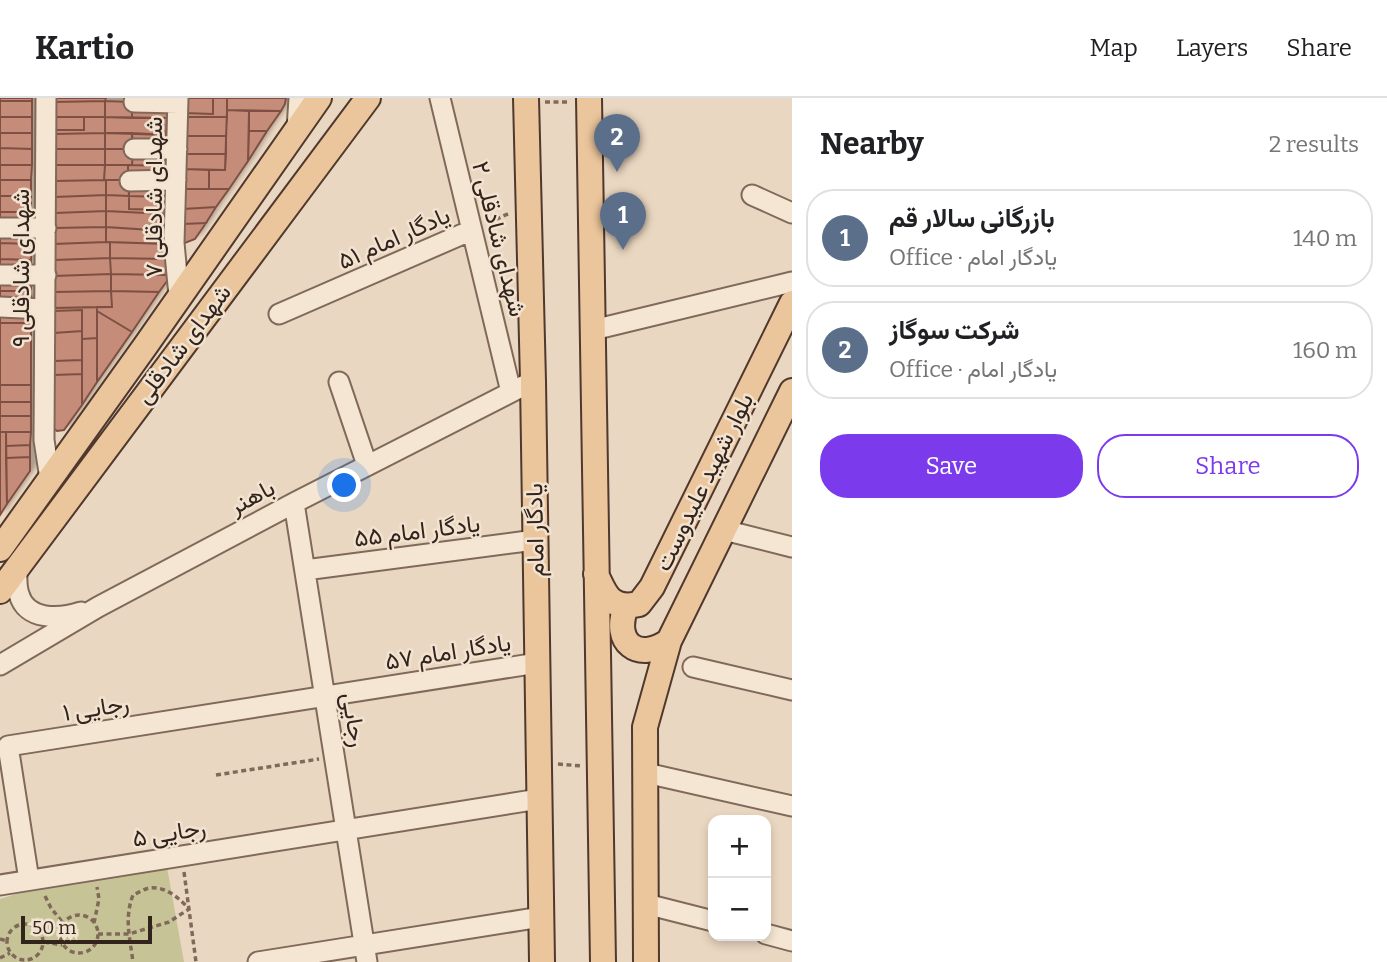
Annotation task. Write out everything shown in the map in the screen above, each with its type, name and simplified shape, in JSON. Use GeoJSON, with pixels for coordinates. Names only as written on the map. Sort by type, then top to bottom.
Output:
{"type":"FeatureCollection","features":[{"type":"Feature","properties":{"kind":"main road","name":"شهدای شادقلی"},"geometry":{"type":"LineString","coordinates":[[0,591],[8,558],[50,479],[319,98]]}},
{"type":"Feature","properties":{"kind":"main road","name":"شهدای شادقلی"},"geometry":{"type":"LineString","coordinates":[[8,558],[169,363],[368,98]]}},
{"type":"Feature","properties":{"kind":"main road","name":"یادگار امام"},"geometry":{"type":"LineString","coordinates":[[526,100],[528,205],[522,386],[535,540],[542,962]]}},
{"type":"Feature","properties":{"kind":"main road"},"geometry":{"type":"LineString","coordinates":[[589,100],[603,962]]}},
{"type":"Feature","properties":{"kind":"main road","name":"بلوار شهید علیدوست"},"geometry":{"type":"LineString","coordinates":[[626,607],[639,604],[652,587],[792,303]]}},
{"type":"Feature","properties":{"kind":"main road"},"geometry":{"type":"LineString","coordinates":[[146,345],[169,363]]}},
{"type":"Feature","properties":{"kind":"main road","name":"بلوار شهید علیدوست"},"geometry":{"type":"LineString","coordinates":[[646,962],[645,727],[669,641],[724,530],[783,428],[792,391]]}},
{"type":"Feature","properties":{"kind":"main road"},"geometry":{"type":"LineString","coordinates":[[596,574],[611,601],[626,607],[621,620],[622,634],[631,645],[644,651],[658,649],[669,641]]}},
{"type":"Feature","properties":{"kind":"street","name":"شهدای شادقلی ۹"},"geometry":{"type":"LineString","coordinates":[[46,98],[44,440],[50,479]]}},
{"type":"Feature","properties":{"kind":"street"},"geometry":{"type":"LineString","coordinates":[[297,129],[299,98]]}},
{"type":"Feature","properties":{"kind":"street","name":"شهدای شادقلی ۲"},"geometry":{"type":"LineString","coordinates":[[440,98],[472,230],[522,386]]}},
{"type":"Feature","properties":{"kind":"street"},"geometry":{"type":"LineString","coordinates":[[134,102],[178,100]]}},
{"type":"Feature","properties":{"kind":"street","name":"شهدای شادقلی ۷"},"geometry":{"type":"LineString","coordinates":[[178,100],[174,243],[179,296]]}},
{"type":"Feature","properties":{"kind":"street"},"geometry":{"type":"LineString","coordinates":[[134,149],[177,149]]}},
{"type":"Feature","properties":{"kind":"street"},"geometry":{"type":"LineString","coordinates":[[130,181],[176,180]]}},
{"type":"Feature","properties":{"kind":"street"},"geometry":{"type":"LineString","coordinates":[[752,195],[792,213]]}},
{"type":"Feature","properties":{"kind":"street"},"geometry":{"type":"LineString","coordinates":[[0,228],[46,228]]}},
{"type":"Feature","properties":{"kind":"street","name":"یادگار امام ۵۱"},"geometry":{"type":"LineString","coordinates":[[279,314],[472,230]]}},
{"type":"Feature","properties":{"kind":"street"},"geometry":{"type":"LineString","coordinates":[[0,275],[46,275]]}},
{"type":"Feature","properties":{"kind":"street"},"geometry":{"type":"LineString","coordinates":[[593,330],[792,282]]}},
{"type":"Feature","properties":{"kind":"street"},"geometry":{"type":"LineString","coordinates":[[0,307],[45,309]]}},
{"type":"Feature","properties":{"kind":"street"},"geometry":{"type":"LineString","coordinates":[[339,382],[367,466]]}},
{"type":"Feature","properties":{"kind":"street","name":"باهنر"},"geometry":{"type":"LineString","coordinates":[[0,666],[98,607],[522,386]]}},
{"type":"Feature","properties":{"kind":"street","name":"رجایی"},"geometry":{"type":"LineString","coordinates":[[294,503],[365,953]]}},
{"type":"Feature","properties":{"kind":"street"},"geometry":{"type":"LineString","coordinates":[[724,530],[792,547]]}},
{"type":"Feature","properties":{"kind":"street","name":"یادگار امام ۵۵"},"geometry":{"type":"LineString","coordinates":[[305,570],[535,540]]}},
{"type":"Feature","properties":{"kind":"street"},"geometry":{"type":"LineString","coordinates":[[8,558],[19,595],[27,608],[44,617],[66,617],[98,607]]}},
{"type":"Feature","properties":{"kind":"street","name":"یادگار امام ۵۷"},"geometry":{"type":"LineString","coordinates":[[325,696],[537,663]]}},
{"type":"Feature","properties":{"kind":"street"},"geometry":{"type":"LineString","coordinates":[[693,667],[792,690]]}},
{"type":"Feature","properties":{"kind":"street","name":"رجایی ۱"},"geometry":{"type":"LineString","coordinates":[[34,880],[8,746],[325,696]]}},
{"type":"Feature","properties":{"kind":"street"},"geometry":{"type":"LineString","coordinates":[[646,774],[792,806]]}},
{"type":"Feature","properties":{"kind":"street","name":"رجایی ۵"},"geometry":{"type":"LineString","coordinates":[[0,885],[539,799]]}},
{"type":"Feature","properties":{"kind":"street"},"geometry":{"type":"LineString","coordinates":[[646,904],[708,920]]}},
{"type":"Feature","properties":{"kind":"street"},"geometry":{"type":"LineString","coordinates":[[258,962],[365,953],[541,917]]}},
{"type":"Feature","properties":{"kind":"street"},"geometry":{"type":"LineString","coordinates":[[771,935],[792,941]]}},
{"type":"Feature","properties":{"kind":"path"},"geometry":{"type":"LineString","coordinates":[[526,100],[589,100]]}},
{"type":"Feature","properties":{"kind":"path","name":"یادگار امام ۵۱"},"geometry":{"type":"LineString","coordinates":[[472,230],[528,205]]}},
{"type":"Feature","properties":{"kind":"path"},"geometry":{"type":"LineString","coordinates":[[216,775],[334,756]]}},
{"type":"Feature","properties":{"kind":"path"},"geometry":{"type":"LineString","coordinates":[[182,856],[196,962]]}},
{"type":"Feature","properties":{"kind":"path"},"geometry":{"type":"LineString","coordinates":[[44,942],[63,946],[73,952],[85,952],[94,945],[98,934],[94,923],[99,899],[96,870]]}},
{"type":"Feature","properties":{"kind":"path"},"geometry":{"type":"LineString","coordinates":[[34,880],[63,923]]}},
{"type":"Feature","properties":{"kind":"path"},"geometry":{"type":"LineString","coordinates":[[134,962],[127,919],[133,895],[149,888],[163,889],[177,896],[189,909]]}},
{"type":"Feature","properties":{"kind":"path"},"geometry":{"type":"LineString","coordinates":[[98,934],[129,934],[169,922],[189,909]]}},
{"type":"Feature","properties":{"kind":"path"},"geometry":{"type":"LineString","coordinates":[[63,946],[59,934],[63,923],[72,916],[84,916],[94,923]]}},
{"type":"Feature","properties":{"kind":"path"},"geometry":{"type":"LineString","coordinates":[[20,924],[31,925],[40,931],[44,942],[40,953],[30,960],[19,959],[10,953],[6,942],[10,931],[20,924]]}},
{"type":"Feature","properties":{"kind":"path"},"geometry":{"type":"LineString","coordinates":[[0,939],[6,942]]}},
{"type":"Feature","properties":{"kind":"path"},"geometry":{"type":"LineString","coordinates":[[0,958],[10,953]]}},
{"type":"Feature","properties":{"kind":"shaded area"},"geometry":{"type":"Polygon","coordinates":[[[167,867],[184,962],[0,962],[0,899],[29,890],[167,867]]]}},
{"type":"Feature","properties":{"kind":"building"},"geometry":{"type":"Polygon","coordinates":[[[0,98],[32,98],[32,101],[0,101],[0,98]]]}},
{"type":"Feature","properties":{"kind":"building"},"geometry":{"type":"Polygon","coordinates":[[[55,98],[106,98],[105,101],[55,102],[55,98]]]}},
{"type":"Feature","properties":{"kind":"building"},"geometry":{"type":"Polygon","coordinates":[[[186,98],[213,98],[213,114],[185,113],[186,98]]]}},
{"type":"Feature","properties":{"kind":"building"},"geometry":{"type":"Polygon","coordinates":[[[213,98],[227,98],[227,117],[185,117],[185,113],[213,114],[213,98]]]}},
{"type":"Feature","properties":{"kind":"building"},"geometry":{"type":"Polygon","coordinates":[[[227,98],[286,98],[281,111],[227,110],[227,98]]]}},
{"type":"Feature","properties":{"kind":"building"},"geometry":{"type":"Polygon","coordinates":[[[0,101],[32,101],[32,117],[0,117],[0,101]]]}},
{"type":"Feature","properties":{"kind":"building"},"geometry":{"type":"Polygon","coordinates":[[[105,101],[132,102],[132,118],[105,117],[105,101]]]}},
{"type":"Feature","properties":{"kind":"building"},"geometry":{"type":"Polygon","coordinates":[[[105,101],[105,117],[55,117],[55,102],[105,101]]]}},
{"type":"Feature","properties":{"kind":"building"},"geometry":{"type":"Polygon","coordinates":[[[132,104],[167,105],[167,118],[132,118],[132,104]]]}},
{"type":"Feature","properties":{"kind":"building"},"geometry":{"type":"Polygon","coordinates":[[[227,110],[249,111],[248,161],[229,189],[209,189],[209,170],[225,170],[227,110]]]}},
{"type":"Feature","properties":{"kind":"building"},"geometry":{"type":"Polygon","coordinates":[[[249,111],[281,111],[267,131],[249,131],[249,111]]]}},
{"type":"Feature","properties":{"kind":"building"},"geometry":{"type":"Polygon","coordinates":[[[0,117],[32,117],[32,133],[0,133],[0,117]]]}},
{"type":"Feature","properties":{"kind":"building"},"geometry":{"type":"Polygon","coordinates":[[[55,117],[84,117],[84,130],[55,130],[55,117]]]}},
{"type":"Feature","properties":{"kind":"building"},"geometry":{"type":"Polygon","coordinates":[[[84,117],[105,117],[105,133],[55,134],[55,130],[84,130],[84,117]]]}},
{"type":"Feature","properties":{"kind":"building"},"geometry":{"type":"Polygon","coordinates":[[[105,117],[167,118],[166,135],[105,133],[105,117]]]}},
{"type":"Feature","properties":{"kind":"building"},"geometry":{"type":"Polygon","coordinates":[[[185,117],[227,117],[226,136],[185,136],[185,117]]]}},
{"type":"Feature","properties":{"kind":"building"},"geometry":{"type":"Polygon","coordinates":[[[249,131],[267,131],[248,161],[249,131]]]}},
{"type":"Feature","properties":{"kind":"building"},"geometry":{"type":"Polygon","coordinates":[[[0,133],[32,133],[32,149],[0,148],[0,133]]]}},
{"type":"Feature","properties":{"kind":"building"},"geometry":{"type":"Polygon","coordinates":[[[105,133],[132,133],[133,149],[105,149],[105,133]]]}},
{"type":"Feature","properties":{"kind":"building"},"geometry":{"type":"Polygon","coordinates":[[[105,133],[105,149],[55,149],[55,134],[105,133]]]}},
{"type":"Feature","properties":{"kind":"building"},"geometry":{"type":"Polygon","coordinates":[[[132,133],[166,135],[166,145],[132,147],[132,133]]]}},
{"type":"Feature","properties":{"kind":"building"},"geometry":{"type":"Polygon","coordinates":[[[185,136],[226,136],[226,154],[184,154],[185,136]]]}},
{"type":"Feature","properties":{"kind":"building"},"geometry":{"type":"Polygon","coordinates":[[[0,148],[32,149],[32,165],[0,165],[0,148]]]}},
{"type":"Feature","properties":{"kind":"building"},"geometry":{"type":"Polygon","coordinates":[[[55,149],[105,149],[105,165],[55,165],[55,149]]]}},
{"type":"Feature","properties":{"kind":"building"},"geometry":{"type":"Polygon","coordinates":[[[105,149],[133,149],[132,165],[105,165],[105,149]]]}},
{"type":"Feature","properties":{"kind":"building"},"geometry":{"type":"Polygon","coordinates":[[[133,152],[166,152],[165,166],[132,165],[133,152]]]}},
{"type":"Feature","properties":{"kind":"building"},"geometry":{"type":"Polygon","coordinates":[[[184,154],[226,154],[225,170],[184,169],[184,154]]]}},
{"type":"Feature","properties":{"kind":"building"},"geometry":{"type":"Polygon","coordinates":[[[0,165],[32,165],[31,180],[0,180],[0,165]]]}},
{"type":"Feature","properties":{"kind":"building"},"geometry":{"type":"Polygon","coordinates":[[[55,165],[105,165],[104,180],[55,181],[55,165]]]}},
{"type":"Feature","properties":{"kind":"building"},"geometry":{"type":"Polygon","coordinates":[[[105,165],[128,165],[128,180],[104,180],[105,165]]]}},
{"type":"Feature","properties":{"kind":"building"},"geometry":{"type":"Polygon","coordinates":[[[128,165],[165,166],[165,177],[128,178],[128,165]]]}},
{"type":"Feature","properties":{"kind":"building"},"geometry":{"type":"Polygon","coordinates":[[[184,169],[209,170],[209,189],[184,189],[184,169]]]}},
{"type":"Feature","properties":{"kind":"building"},"geometry":{"type":"Polygon","coordinates":[[[0,180],[31,180],[31,196],[0,196],[0,180]]]}},
{"type":"Feature","properties":{"kind":"building"},"geometry":{"type":"Polygon","coordinates":[[[106,180],[128,180],[129,196],[106,195],[106,180]]]}},
{"type":"Feature","properties":{"kind":"building"},"geometry":{"type":"Polygon","coordinates":[[[106,180],[106,195],[55,197],[55,181],[106,180]]]}},
{"type":"Feature","properties":{"kind":"building"},"geometry":{"type":"Polygon","coordinates":[[[129,184],[165,184],[165,197],[129,196],[129,184]]]}},
{"type":"Feature","properties":{"kind":"building"},"geometry":{"type":"Polygon","coordinates":[[[184,189],[229,189],[216,207],[183,209],[184,189]]]}},
{"type":"Feature","properties":{"kind":"building"},"geometry":{"type":"Polygon","coordinates":[[[106,195],[129,196],[129,209],[165,210],[165,214],[106,211],[106,195]]]}},
{"type":"Feature","properties":{"kind":"building"},"geometry":{"type":"Polygon","coordinates":[[[106,195],[106,211],[55,213],[55,197],[106,195]]]}},
{"type":"Feature","properties":{"kind":"building"},"geometry":{"type":"Polygon","coordinates":[[[0,196],[31,196],[31,212],[0,212],[0,196]]]}},
{"type":"Feature","properties":{"kind":"building"},"geometry":{"type":"Polygon","coordinates":[[[129,196],[165,197],[165,210],[129,209],[129,196]]]}},
{"type":"Feature","properties":{"kind":"building"},"geometry":{"type":"Polygon","coordinates":[[[216,207],[206,223],[183,224],[183,209],[216,207]]]}},
{"type":"Feature","properties":{"kind":"building"},"geometry":{"type":"Polygon","coordinates":[[[106,211],[165,214],[166,231],[106,227],[106,211]]]}},
{"type":"Feature","properties":{"kind":"building"},"geometry":{"type":"Polygon","coordinates":[[[106,211],[106,227],[54,228],[55,213],[106,211]]]}},
{"type":"Feature","properties":{"kind":"building"},"geometry":{"type":"Polygon","coordinates":[[[0,212],[31,212],[31,224],[0,224],[0,212]]]}},
{"type":"Feature","properties":{"kind":"building"},"geometry":{"type":"Polygon","coordinates":[[[206,223],[195,239],[185,243],[182,241],[183,224],[206,223]]]}},
{"type":"Feature","properties":{"kind":"building"},"geometry":{"type":"Polygon","coordinates":[[[106,227],[166,231],[166,244],[106,242],[106,227]]]}},
{"type":"Feature","properties":{"kind":"building"},"geometry":{"type":"Polygon","coordinates":[[[106,227],[106,242],[54,244],[54,228],[106,227]]]}},
{"type":"Feature","properties":{"kind":"building"},"geometry":{"type":"Polygon","coordinates":[[[0,230],[31,230],[32,244],[0,243],[0,230]]]}},
{"type":"Feature","properties":{"kind":"building"},"geometry":{"type":"Polygon","coordinates":[[[110,242],[110,258],[54,260],[54,244],[110,242]]]}},
{"type":"Feature","properties":{"kind":"building"},"geometry":{"type":"Polygon","coordinates":[[[110,242],[166,244],[166,259],[110,258],[110,242]]]}},
{"type":"Feature","properties":{"kind":"building"},"geometry":{"type":"Polygon","coordinates":[[[0,243],[32,244],[31,260],[0,259],[0,243]]]}},
{"type":"Feature","properties":{"kind":"building"},"geometry":{"type":"Polygon","coordinates":[[[110,258],[166,259],[167,275],[111,274],[110,258]]]}},
{"type":"Feature","properties":{"kind":"building"},"geometry":{"type":"Polygon","coordinates":[[[110,258],[111,274],[54,276],[54,260],[110,258]]]}},
{"type":"Feature","properties":{"kind":"building"},"geometry":{"type":"Polygon","coordinates":[[[0,259],[31,260],[31,272],[0,272],[0,259]]]}},
{"type":"Feature","properties":{"kind":"building"},"geometry":{"type":"Polygon","coordinates":[[[111,274],[167,275],[167,281],[159,292],[111,291],[111,274]]]}},
{"type":"Feature","properties":{"kind":"building"},"geometry":{"type":"Polygon","coordinates":[[[111,274],[111,291],[54,292],[54,276],[111,274]]]}},
{"type":"Feature","properties":{"kind":"building"},"geometry":{"type":"Polygon","coordinates":[[[0,278],[31,278],[31,291],[0,291],[0,278]]]}},
{"type":"Feature","properties":{"kind":"building"},"geometry":{"type":"Polygon","coordinates":[[[0,291],[31,291],[32,305],[0,305],[0,291]]]}},
{"type":"Feature","properties":{"kind":"building"},"geometry":{"type":"Polygon","coordinates":[[[111,291],[159,292],[132,332],[97,311],[97,307],[112,307],[111,291]]]}},
{"type":"Feature","properties":{"kind":"building"},"geometry":{"type":"Polygon","coordinates":[[[111,291],[112,307],[54,308],[54,292],[111,291]]]}},
{"type":"Feature","properties":{"kind":"building"},"geometry":{"type":"Polygon","coordinates":[[[97,307],[97,338],[82,339],[82,310],[54,311],[54,308],[97,307]]]}},
{"type":"Feature","properties":{"kind":"building"},"geometry":{"type":"Polygon","coordinates":[[[0,310],[31,312],[31,323],[0,323],[0,310]]]}},
{"type":"Feature","properties":{"kind":"building"},"geometry":{"type":"Polygon","coordinates":[[[82,310],[82,331],[54,333],[54,311],[82,310]]]}},
{"type":"Feature","properties":{"kind":"building"},"geometry":{"type":"Polygon","coordinates":[[[97,311],[132,332],[97,382],[97,311]]]}},
{"type":"Feature","properties":{"kind":"building"},"geometry":{"type":"Polygon","coordinates":[[[0,323],[31,323],[31,385],[0,385],[0,323]]]}},
{"type":"Feature","properties":{"kind":"building"},"geometry":{"type":"Polygon","coordinates":[[[82,331],[82,360],[54,361],[54,333],[82,331]]]}},
{"type":"Feature","properties":{"kind":"building"},"geometry":{"type":"Polygon","coordinates":[[[97,338],[97,382],[82,405],[82,339],[97,338]]]}},
{"type":"Feature","properties":{"kind":"building"},"geometry":{"type":"Polygon","coordinates":[[[82,360],[82,374],[54,375],[54,361],[82,360]]]}},
{"type":"Feature","properties":{"kind":"building"},"geometry":{"type":"Polygon","coordinates":[[[82,374],[82,405],[64,430],[57,431],[53,428],[54,375],[82,374]]]}},
{"type":"Feature","properties":{"kind":"building"},"geometry":{"type":"Polygon","coordinates":[[[0,385],[31,385],[31,402],[0,402],[0,385]]]}},
{"type":"Feature","properties":{"kind":"building"},"geometry":{"type":"Polygon","coordinates":[[[0,402],[31,402],[31,416],[0,416],[0,402]]]}},
{"type":"Feature","properties":{"kind":"building"},"geometry":{"type":"Polygon","coordinates":[[[0,416],[31,416],[31,432],[0,432],[0,416]]]}},
{"type":"Feature","properties":{"kind":"building"},"geometry":{"type":"Polygon","coordinates":[[[0,432],[6,432],[7,504],[0,515],[0,432]]]}},
{"type":"Feature","properties":{"kind":"building"},"geometry":{"type":"Polygon","coordinates":[[[6,432],[31,432],[30,445],[6,446],[6,432]]]}},
{"type":"Feature","properties":{"kind":"building"},"geometry":{"type":"Polygon","coordinates":[[[30,445],[30,457],[6,458],[6,446],[30,445]]]}},
{"type":"Feature","properties":{"kind":"building"},"geometry":{"type":"Polygon","coordinates":[[[30,457],[30,471],[7,504],[6,458],[30,457]]]}},
{"type":"Feature","properties":{"kind":"place","name":"شرکت سوگاز"},"geometry":{"type":"Point","coordinates":[617,172]}},
{"type":"Feature","properties":{"kind":"place","name":"بازرگانی سالار قم"},"geometry":{"type":"Point","coordinates":[623,250]}}]}
